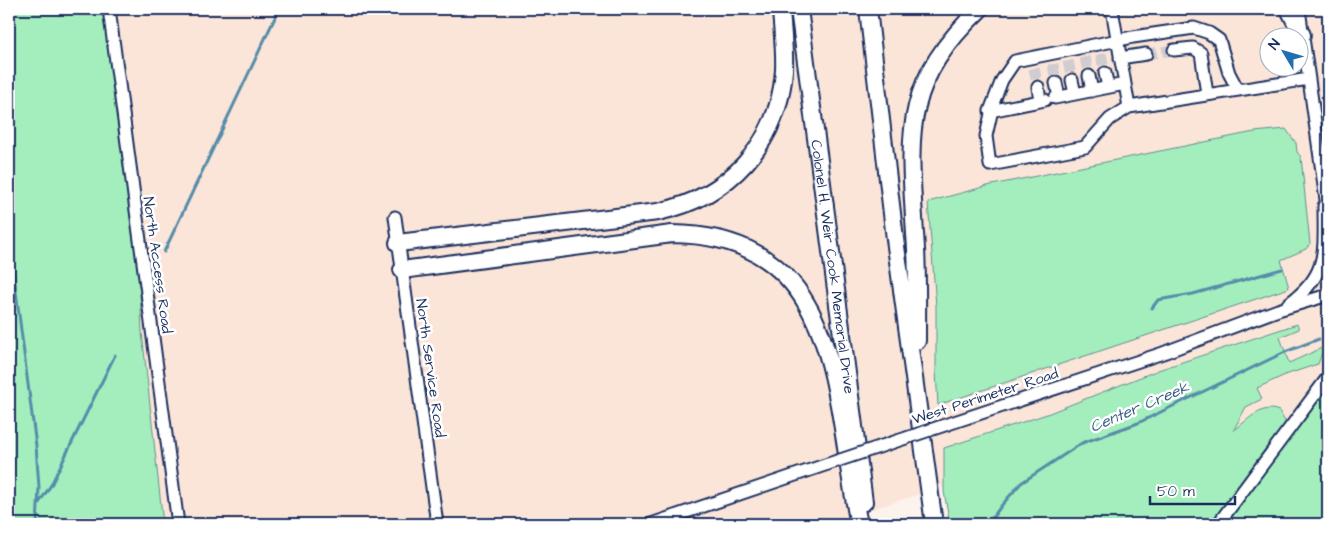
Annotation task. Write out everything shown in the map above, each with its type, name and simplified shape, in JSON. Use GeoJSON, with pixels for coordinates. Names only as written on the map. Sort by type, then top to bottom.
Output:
{"type":"FeatureCollection","features":[{"type":"Feature","properties":{"kind":"highway"},"geometry":{"type":"LineString","coordinates":[[398,243],[658,212],[683,206],[706,195],[727,181],[748,162],[758,150],[773,119],[779,102],[784,68],[780,9]]}},
{"type":"Feature","properties":{"kind":"highway","name":"Colonel H. Weir Cook Memorial Drive"},"geometry":{"type":"LineString","coordinates":[[799,9],[866,524]]}},
{"type":"Feature","properties":{"kind":"highway"},"geometry":{"type":"LineString","coordinates":[[868,9],[934,524]]}},
{"type":"Feature","properties":{"kind":"highway"},"geometry":{"type":"LineString","coordinates":[[917,398],[918,291],[912,195],[912,131],[920,96],[932,66],[950,40],[980,9]]}},
{"type":"Feature","properties":{"kind":"highway"},"geometry":{"type":"LineString","coordinates":[[1289,9],[1298,28]]}},
{"type":"Feature","properties":{"kind":"highway"},"geometry":{"type":"LineString","coordinates":[[402,270],[672,234],[696,234],[721,239],[744,247],[766,259],[795,285],[810,305],[823,334],[834,383],[849,480],[859,524]]}},
{"type":"Feature","properties":{"kind":"street","name":"North Access Road"},"geometry":{"type":"LineString","coordinates":[[109,9],[178,524]]}},
{"type":"Feature","properties":{"kind":"street"},"geometry":{"type":"LineString","coordinates":[[1112,9],[1116,41],[1129,107]]}},
{"type":"Feature","properties":{"kind":"street"},"geometry":{"type":"LineString","coordinates":[[1299,9],[1301,28]]}},
{"type":"Feature","properties":{"kind":"street"},"geometry":{"type":"LineString","coordinates":[[1238,90],[1229,73],[1221,44],[1209,33],[1194,28],[1116,41],[1100,49],[1033,63],[1015,61],[1008,69],[990,112],[986,136],[990,165],[1085,147],[1110,120],[1129,107],[1238,90],[1309,78],[1328,214]]}},
{"type":"Feature","properties":{"kind":"street"},"geometry":{"type":"LineString","coordinates":[[1174,50],[1193,48],[1201,53],[1207,94]]}},
{"type":"Feature","properties":{"kind":"street"},"geometry":{"type":"LineString","coordinates":[[1120,58],[1146,54]]}},
{"type":"Feature","properties":{"kind":"street"},"geometry":{"type":"LineString","coordinates":[[1105,73],[1108,87]]}},
{"type":"Feature","properties":{"kind":"street"},"geometry":{"type":"LineString","coordinates":[[1089,76],[1092,91]]}},
{"type":"Feature","properties":{"kind":"street"},"geometry":{"type":"LineString","coordinates":[[1072,80],[1075,94]]}},
{"type":"Feature","properties":{"kind":"street"},"geometry":{"type":"LineString","coordinates":[[1050,99],[1056,83]]}},
{"type":"Feature","properties":{"kind":"street"},"geometry":{"type":"LineString","coordinates":[[990,112],[1125,84]]}},
{"type":"Feature","properties":{"kind":"street"},"geometry":{"type":"LineString","coordinates":[[1038,87],[1050,99]]}},
{"type":"Feature","properties":{"kind":"street"},"geometry":{"type":"LineString","coordinates":[[990,112],[996,98]]}},
{"type":"Feature","properties":{"kind":"street"},"geometry":{"type":"LineString","coordinates":[[1278,310],[1304,292],[1320,272],[1324,254],[1324,184]]}},
{"type":"Feature","properties":{"kind":"street","name":"North Service Road"},"geometry":{"type":"LineString","coordinates":[[395,217],[436,524]]}},
{"type":"Feature","properties":{"kind":"street","name":"West Perimeter Road"},"geometry":{"type":"LineString","coordinates":[[651,524],[1163,353],[1278,310],[1328,295]]}},
{"type":"Feature","properties":{"kind":"street"},"geometry":{"type":"LineString","coordinates":[[1218,524],[1328,377]]}},
{"type":"Feature","properties":{"kind":"street"},"geometry":{"type":"LineString","coordinates":[[429,524],[431,476]]}},
{"type":"Feature","properties":{"kind":"shaded area"},"geometry":{"type":"Polygon","coordinates":[[[9,9],[1328,9],[1328,524],[1019,524],[1011,466],[824,524],[9,524],[9,9]]]}},
{"type":"Feature","properties":{"kind":"green space"},"geometry":{"type":"Polygon","coordinates":[[[9,9],[103,9],[140,291],[142,332],[163,524],[9,524],[9,9]]]}},
{"type":"Feature","properties":{"kind":"green space"},"geometry":{"type":"Polygon","coordinates":[[[1286,129],[1296,143],[1297,152],[1301,157],[1310,244],[1306,249],[1281,260],[1289,288],[938,405],[936,306],[928,202],[987,186],[1254,132],[1286,129]]]}},
{"type":"Feature","properties":{"kind":"green space"},"geometry":{"type":"Polygon","coordinates":[[[1297,324],[1299,329],[1280,337],[1289,363],[1324,347],[1318,364],[1285,375],[1257,388],[1262,399],[1246,407],[1233,431],[1260,411],[1266,409],[1279,411],[1286,423],[1211,524],[950,524],[944,492],[944,448],[1047,414],[1161,369],[1297,324]]]}},
{"type":"Feature","properties":{"kind":"green space"},"geometry":{"type":"Polygon","coordinates":[[[1328,384],[1328,524],[1226,524],[1230,519],[1328,384]]]}},
{"type":"Feature","properties":{"kind":"waterway"},"geometry":{"type":"LineString","coordinates":[[164,252],[279,9]]}},
{"type":"Feature","properties":{"kind":"waterway"},"geometry":{"type":"LineString","coordinates":[[9,237],[36,446],[39,487],[37,524]]}},
{"type":"Feature","properties":{"kind":"waterway"},"geometry":{"type":"LineString","coordinates":[[1152,308],[1158,300],[1193,294],[1282,269]]}},
{"type":"Feature","properties":{"kind":"waterway","name":"Center Creek"},"geometry":{"type":"LineString","coordinates":[[988,524],[1021,483],[1082,443],[1138,423],[1285,352],[1319,339]]}},
{"type":"Feature","properties":{"kind":"waterway"},"geometry":{"type":"LineString","coordinates":[[39,503],[51,485],[115,355]]}},
{"type":"Feature","properties":{"kind":"tunnel"},"geometry":{"type":"LineString","coordinates":[[1146,54],[1174,50]]}},
{"type":"Feature","properties":{"kind":"tunnel"},"geometry":{"type":"LineString","coordinates":[[1101,54],[1105,73]]}},
{"type":"Feature","properties":{"kind":"tunnel"},"geometry":{"type":"LineString","coordinates":[[1085,57],[1089,76]]}},
{"type":"Feature","properties":{"kind":"tunnel"},"geometry":{"type":"LineString","coordinates":[[1068,61],[1072,80]]}},
{"type":"Feature","properties":{"kind":"tunnel"},"geometry":{"type":"LineString","coordinates":[[1053,64],[1056,83]]}},
{"type":"Feature","properties":{"kind":"tunnel"},"geometry":{"type":"LineString","coordinates":[[1034,68],[1038,87]]}}]}
